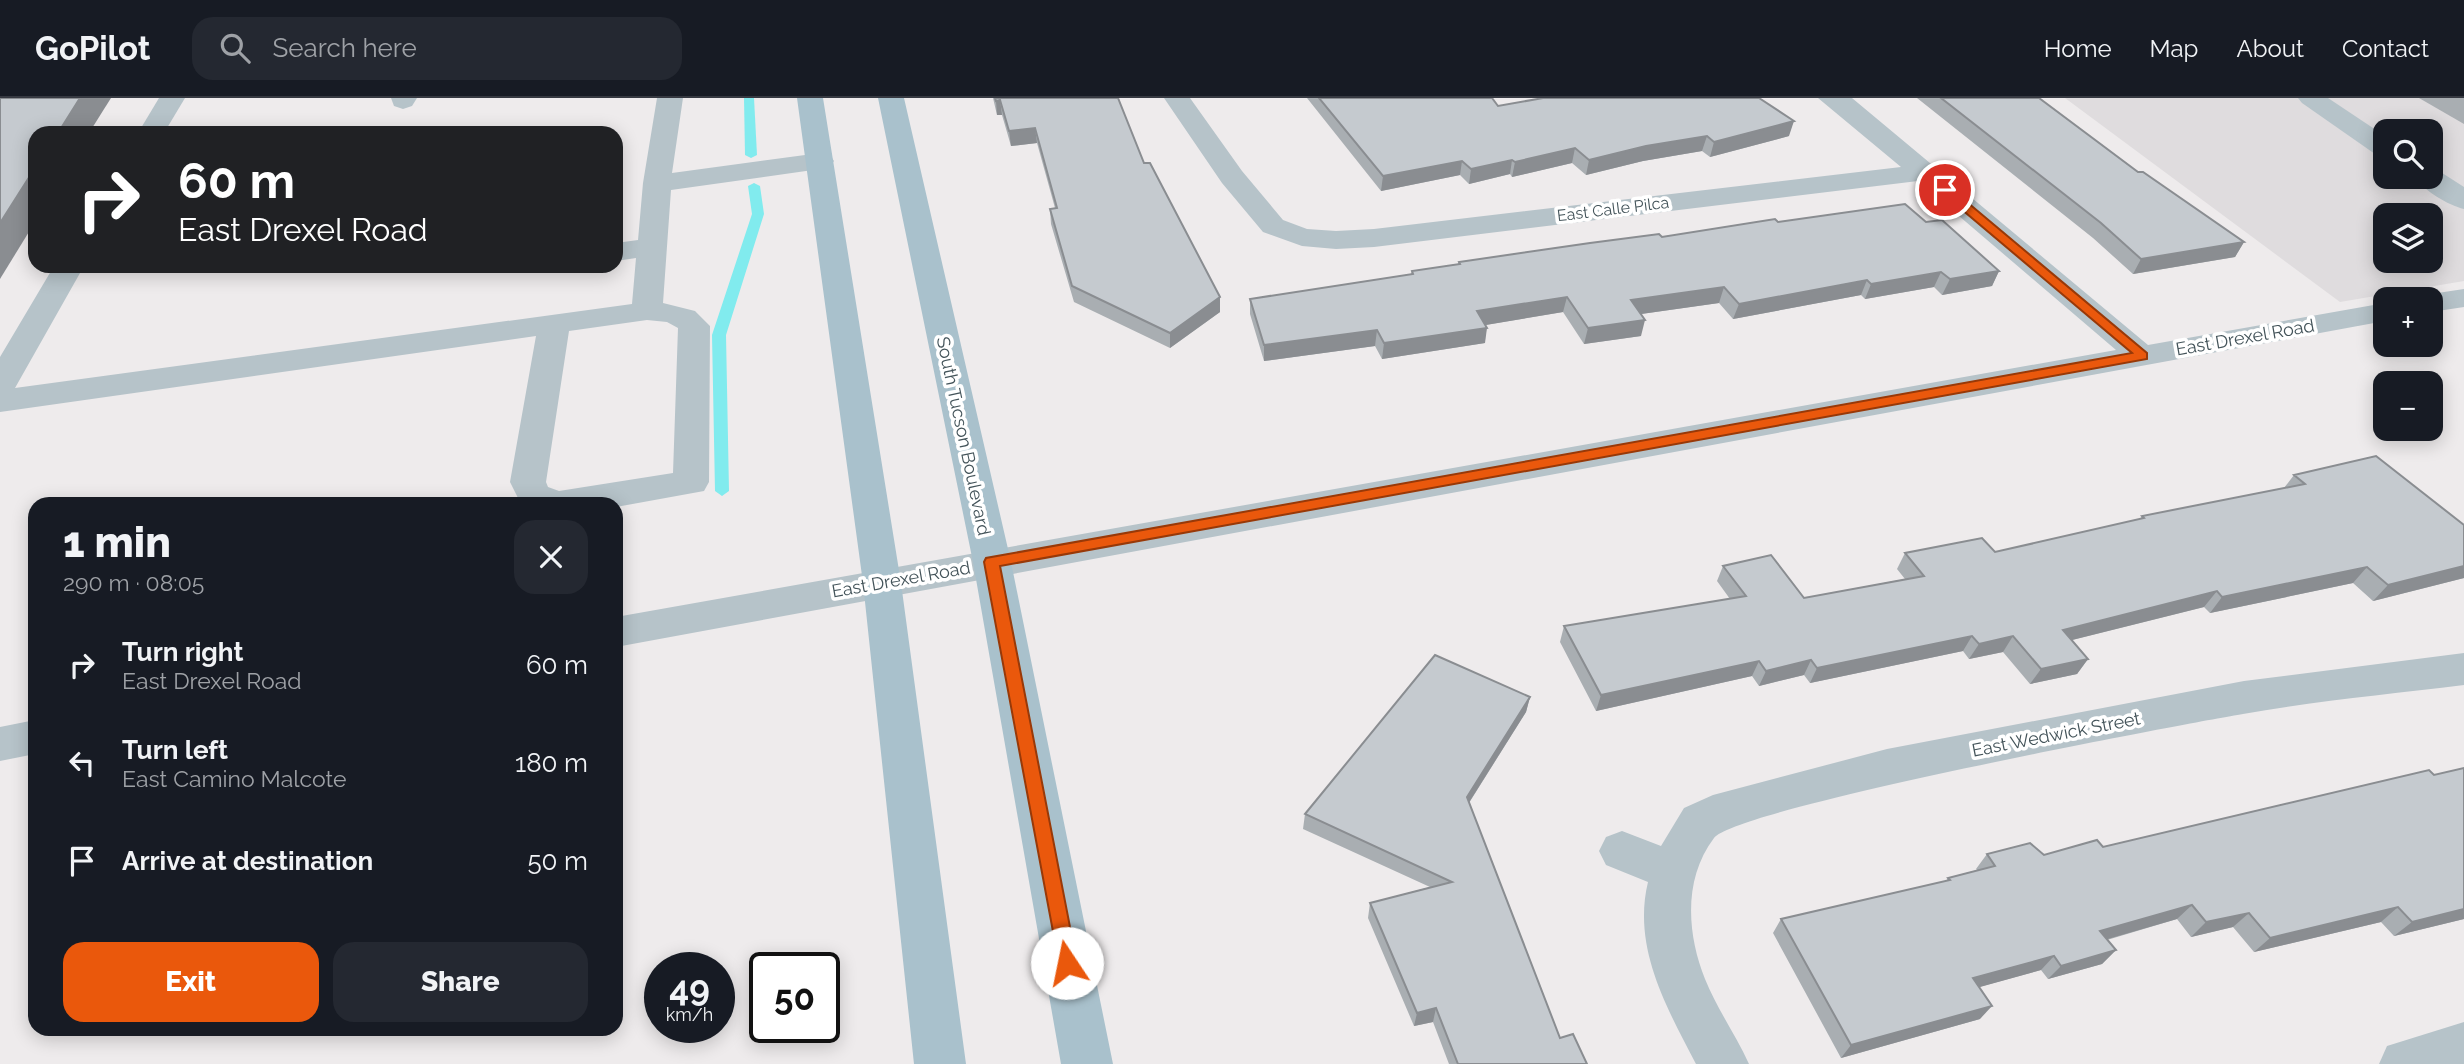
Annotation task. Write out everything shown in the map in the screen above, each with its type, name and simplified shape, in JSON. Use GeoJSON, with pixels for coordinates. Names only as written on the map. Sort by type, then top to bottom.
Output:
{"type":"FeatureCollection","features":[{"type":"Feature","properties":{"kind":"main road"},"geometry":{"type":"LineString","coordinates":[[810,98],[882,583],[940,1064]]}},
{"type":"Feature","properties":{"kind":"main road","name":"South Tucson Boulevard"},"geometry":{"type":"LineString","coordinates":[[891,98],[992,562],[1087,1064]]}},
{"type":"Feature","properties":{"kind":"street"},"geometry":{"type":"LineString","coordinates":[[155,126],[172,98]]}},
{"type":"Feature","properties":{"kind":"street"},"geometry":{"type":"LineString","coordinates":[[647,310],[650,247],[670,98]]}},
{"type":"Feature","properties":{"kind":"street","name":"East Calle Pilca"},"geometry":{"type":"LineString","coordinates":[[1177,98],[1232,177],[1273,226],[1294,245],[1374,238],[1925,172]]}},
{"type":"Feature","properties":{"kind":"street"},"geometry":{"type":"LineString","coordinates":[[1831,98],[1842,103],[2143,356]]}},
{"type":"Feature","properties":{"kind":"street"},"geometry":{"type":"LineString","coordinates":[[2311,98],[2373,140]]}},
{"type":"Feature","properties":{"kind":"street"},"geometry":{"type":"LineString","coordinates":[[657,183],[820,161]]}},
{"type":"Feature","properties":{"kind":"street"},"geometry":{"type":"LineString","coordinates":[[2443,186],[2464,200]]}},
{"type":"Feature","properties":{"kind":"street"},"geometry":{"type":"LineString","coordinates":[[623,251],[650,247]]}},
{"type":"Feature","properties":{"kind":"street"},"geometry":{"type":"LineString","coordinates":[[0,385],[65,273]]}},
{"type":"Feature","properties":{"kind":"street"},"geometry":{"type":"LineString","coordinates":[[2443,301],[2464,298]]}},
{"type":"Feature","properties":{"kind":"street"},"geometry":{"type":"LineString","coordinates":[[0,401],[647,310],[671,312],[687,318],[694,326],[691,482],[599,497]]}},
{"type":"Feature","properties":{"kind":"street","name":"East Drexel Road"},"geometry":{"type":"LineString","coordinates":[[623,631],[2373,314]]}},
{"type":"Feature","properties":{"kind":"street"},"geometry":{"type":"LineString","coordinates":[[539,497],[534,495],[528,482],[554,324]]}},
{"type":"Feature","properties":{"kind":"street","name":"East Wedwick Street"},"geometry":{"type":"LineString","coordinates":[[1676,866],[1700,822],[1729,807],[1887,767],[2244,697],[2464,669]]}},
{"type":"Feature","properties":{"kind":"street"},"geometry":{"type":"LineString","coordinates":[[0,744],[28,738]]}},
{"type":"Feature","properties":{"kind":"street"},"geometry":{"type":"LineString","coordinates":[[1622,851],[1676,866],[1667,901],[1669,942],[1683,988],[1723,1064]]}},
{"type":"Feature","properties":{"kind":"street"},"geometry":{"type":"LineString","coordinates":[[2405,1064],[2464,1047]]}},
{"type":"Feature","properties":{"kind":"shaded area"},"geometry":{"type":"Polygon","coordinates":[[[2065,98],[2464,98],[2464,281],[2429,287],[2373,287],[2373,296],[2340,302],[2065,98]]]}},
{"type":"Feature","properties":{"kind":"building"},"geometry":{"type":"Polygon","coordinates":[[[0,98],[80,98],[62,126],[28,126],[28,179],[0,223],[0,98]]]}},
{"type":"Feature","properties":{"kind":"building"},"geometry":{"type":"Polygon","coordinates":[[[995,98],[1118,98],[1144,163],[1150,163],[1220,297],[1170,333],[1072,286],[1050,209],[1057,208],[1035,128],[1009,131],[1000,100],[996,101],[995,98]]]}},
{"type":"Feature","properties":{"kind":"building"},"geometry":{"type":"Polygon","coordinates":[[[1319,98],[1492,98],[1498,106],[1543,98],[1759,98],[1794,121],[1714,142],[1707,136],[1646,146],[1589,160],[1575,148],[1471,169],[1462,161],[1383,176],[1319,98]]]}},
{"type":"Feature","properties":{"kind":"building"},"geometry":{"type":"Polygon","coordinates":[[[1941,98],[2039,98],[2138,172],[2143,172],[2244,242],[2141,259],[2101,223],[1941,98]]]}},
{"type":"Feature","properties":{"kind":"building"},"geometry":{"type":"Polygon","coordinates":[[[1905,204],[1926,222],[1942,220],[1999,271],[1950,279],[1941,272],[1871,284],[1867,280],[1739,304],[1724,287],[1631,300],[1645,320],[1588,328],[1567,297],[1477,311],[1487,328],[1384,343],[1377,330],[1264,345],[1250,299],[1413,274],[1412,271],[1460,264],[1459,262],[1590,243],[1659,234],[1662,237],[1775,219],[1778,222],[1905,204]]]}},
{"type":"Feature","properties":{"kind":"building"},"geometry":{"type":"Polygon","coordinates":[[[2376,456],[2464,525],[2464,566],[2388,585],[2367,567],[2222,597],[2217,591],[2063,630],[2088,659],[2041,669],[2013,636],[1979,644],[1972,636],[1817,668],[1811,660],[1766,671],[1759,661],[1601,695],[1564,626],[1746,596],[1723,566],[1771,555],[1804,598],[1924,576],[1905,553],[1982,538],[1995,552],[2144,518],[2142,516],[2305,484],[2294,475],[2376,456]]]}},
{"type":"Feature","properties":{"kind":"building"},"geometry":{"type":"Polygon","coordinates":[[[1435,655],[1530,697],[1467,797],[1560,1038],[1573,1034],[1587,1064],[1458,1064],[1436,1008],[1417,1013],[1370,903],[1452,882],[1305,814],[1435,655]]]}},
{"type":"Feature","properties":{"kind":"building"},"geometry":{"type":"Polygon","coordinates":[[[2464,768],[2464,909],[2412,922],[2398,907],[2270,938],[2249,913],[2206,922],[2192,905],[2100,931],[2116,950],[2061,966],[2054,956],[1973,978],[1992,1006],[1851,1045],[1781,919],[1950,880],[1948,878],[1995,866],[1987,854],[2030,843],[2044,855],[2097,840],[2103,847],[2429,770],[2434,775],[2464,768]]]}},
{"type":"Feature","properties":{"kind":"waterway"},"geometry":{"type":"LineString","coordinates":[[749,98],[751,155]]}},
{"type":"Feature","properties":{"kind":"waterway"},"geometry":{"type":"LineString","coordinates":[[722,491],[719,335],[758,214],[754,186]]}},
{"type":"Feature","properties":{"kind":"route"},"geometry":{"type":"LineString","coordinates":[[1067,963],[992,562],[2143,356],[1945,190]]}}]}
